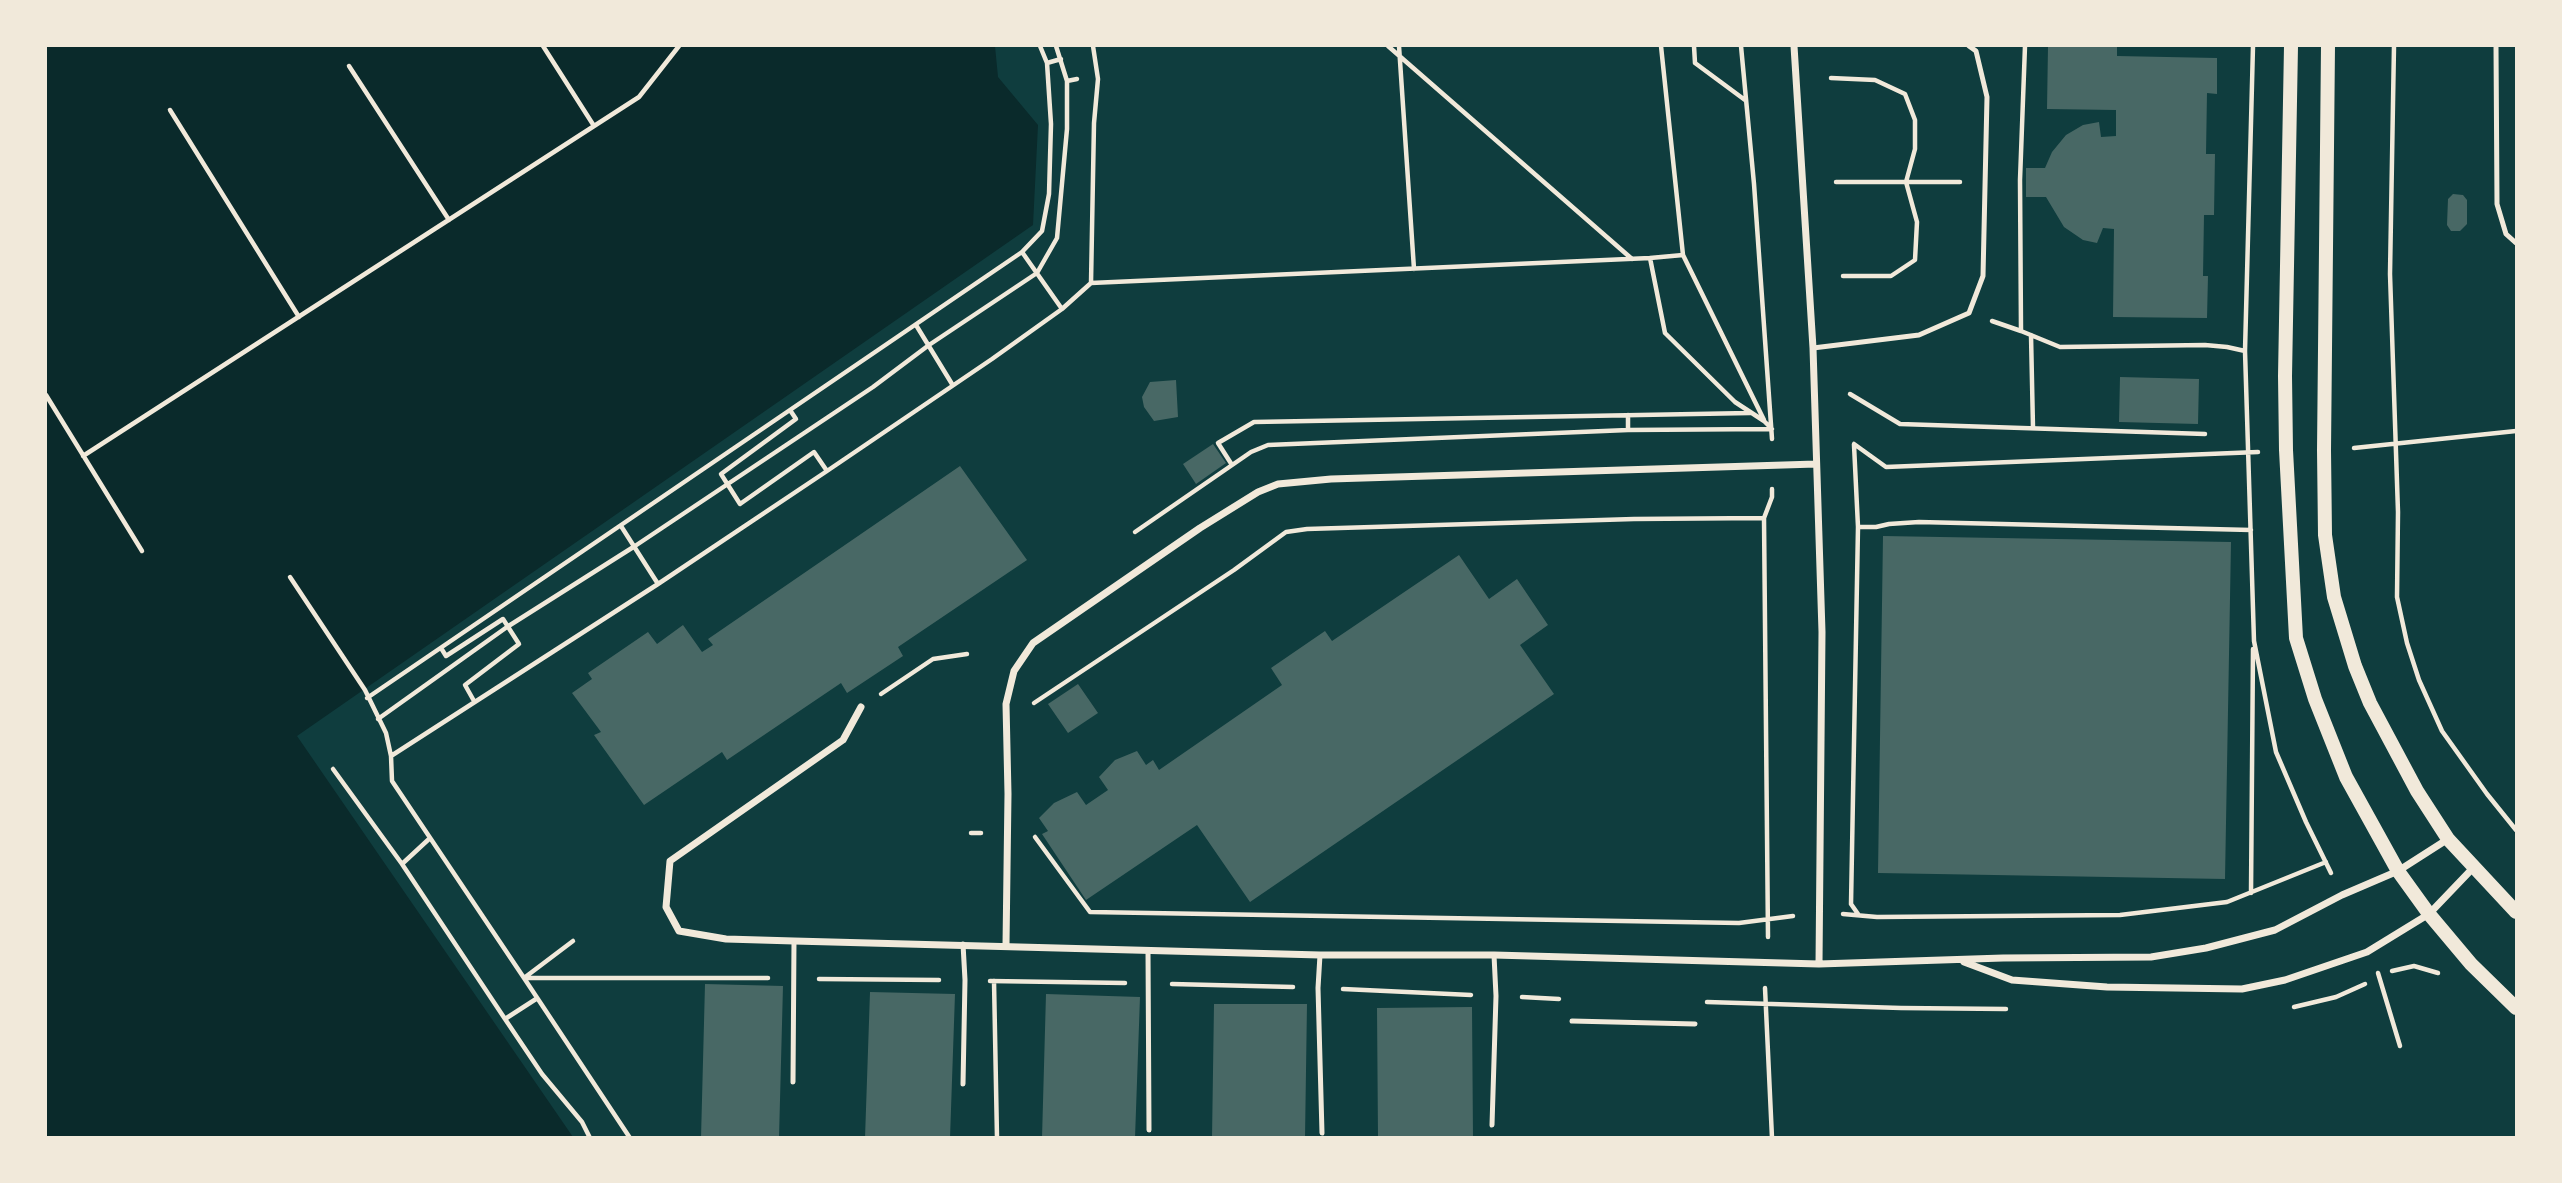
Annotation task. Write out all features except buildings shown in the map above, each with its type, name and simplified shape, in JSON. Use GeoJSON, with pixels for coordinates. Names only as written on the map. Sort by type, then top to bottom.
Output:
{"type":"FeatureCollection","features":[{"type":"Feature","properties":{"kind":"main road"},"geometry":{"type":"LineString","coordinates":[[2291,46],[2286,401],[2296,638],[2315,699],[2346,777],[2398,871],[2429,914],[2471,964],[2516,1008]]}},
{"type":"Feature","properties":{"kind":"main road"},"geometry":{"type":"LineString","coordinates":[[2328,46],[2324,450],[2325,535],[2334,597],[2354,666],[2370,703],[2417,792],[2448,839],[2516,912]]}},
{"type":"Feature","properties":{"kind":"street"},"geometry":{"type":"LineString","coordinates":[[1794,46],[1813,348],[1822,632],[1819,964]]}},
{"type":"Feature","properties":{"kind":"street"},"geometry":{"type":"LineString","coordinates":[[1006,946],[1006,704],[1014,671],[1033,643],[1200,528],[1258,492],[1278,484],[1331,479],[1816,464]]}},
{"type":"Feature","properties":{"kind":"street"},"geometry":{"type":"LineString","coordinates":[[861,707],[843,740],[670,861],[666,907],[679,931],[726,939],[794,942],[1819,964],[2003,958],[2151,957],[2206,948],[2275,930],[2342,895],[2398,871],[2448,839]]}},
{"type":"Feature","properties":{"kind":"street"},"geometry":{"type":"LineString","coordinates":[[1960,961],[2012,980],[2108,987],[2242,989],[2285,980],[2367,953],[2429,914],[2473,868]]}},
{"type":"Feature","properties":{"kind":"lane"},"geometry":{"type":"LineString","coordinates":[[1813,348],[1919,335],[1969,313],[1983,276],[1983,181],[1987,97],[1976,51],[1969,46]]}},
{"type":"Feature","properties":{"kind":"lane"},"geometry":{"type":"LineString","coordinates":[[2496,46],[2497,204],[2507,234],[2516,243]]}},
{"type":"Feature","properties":{"kind":"lane"},"geometry":{"type":"LineString","coordinates":[[793,1082],[794,942]]}},
{"type":"Feature","properties":{"kind":"lane"},"geometry":{"type":"LineString","coordinates":[[963,944],[963,1084]]}},
{"type":"Feature","properties":{"kind":"lane"},"geometry":{"type":"LineString","coordinates":[[1148,951],[1149,1130]]}},
{"type":"Feature","properties":{"kind":"lane"},"geometry":{"type":"LineString","coordinates":[[1320,955],[1318,988],[1322,1133]]}},
{"type":"Feature","properties":{"kind":"lane"},"geometry":{"type":"LineString","coordinates":[[1492,1125],[1496,996],[1494,955]]}},
{"type":"Feature","properties":{"kind":"lane"},"geometry":{"type":"LineString","coordinates":[[1572,1021],[1695,1024]]}},
{"type":"Feature","properties":{"kind":"path"},"geometry":{"type":"LineString","coordinates":[[542,46],[594,126]]}},
{"type":"Feature","properties":{"kind":"path"},"geometry":{"type":"LineString","coordinates":[[83,456],[639,97],[679,46]]}},
{"type":"Feature","properties":{"kind":"path"},"geometry":{"type":"LineString","coordinates":[[367,698],[1022,252],[1042,231],[1049,194],[1051,124],[1047,63],[1040,46]]}},
{"type":"Feature","properties":{"kind":"path"},"geometry":{"type":"LineString","coordinates":[[378,719],[508,627],[873,387],[929,345],[1037,273],[1057,238],[1067,130],[1066,81],[1056,46]]}},
{"type":"Feature","properties":{"kind":"path"},"geometry":{"type":"LineString","coordinates":[[1091,284],[1094,123],[1098,79],[1093,46]]}},
{"type":"Feature","properties":{"kind":"path"},"geometry":{"type":"LineString","coordinates":[[1388,46],[1632,259]]}},
{"type":"Feature","properties":{"kind":"path"},"geometry":{"type":"LineString","coordinates":[[1399,46],[1415,270]]}},
{"type":"Feature","properties":{"kind":"path"},"geometry":{"type":"LineString","coordinates":[[1661,46],[1682,255],[1765,421],[1772,429]]}},
{"type":"Feature","properties":{"kind":"path"},"geometry":{"type":"LineString","coordinates":[[1694,46],[1695,63],[1746,100]]}},
{"type":"Feature","properties":{"kind":"path"},"geometry":{"type":"LineString","coordinates":[[1741,46],[1772,429],[1772,497],[1764,518],[1769,918],[1765,1004],[1772,1138]]}},
{"type":"Feature","properties":{"kind":"path"},"geometry":{"type":"LineString","coordinates":[[2025,46],[2020,180],[2021,331],[2060,347],[2204,345],[2245,351]]}},
{"type":"Feature","properties":{"kind":"path"},"geometry":{"type":"LineString","coordinates":[[2251,893],[2254,641],[2245,351],[2253,46]]}},
{"type":"Feature","properties":{"kind":"path"},"geometry":{"type":"LineString","coordinates":[[2394,46],[2390,274],[2398,512],[2398,597],[2407,643],[2419,680],[2442,731],[2516,830]]}},
{"type":"Feature","properties":{"kind":"path"},"geometry":{"type":"LineString","coordinates":[[1047,63],[1061,59]]}},
{"type":"Feature","properties":{"kind":"path"},"geometry":{"type":"LineString","coordinates":[[349,66],[449,220]]}},
{"type":"Feature","properties":{"kind":"path"},"geometry":{"type":"LineString","coordinates":[[1831,78],[1875,79],[1905,94],[1915,120],[1915,149],[1906,182],[1917,222],[1915,260],[1891,276],[1843,276]]}},
{"type":"Feature","properties":{"kind":"path"},"geometry":{"type":"LineString","coordinates":[[1066,81],[1077,79]]}},
{"type":"Feature","properties":{"kind":"path"},"geometry":{"type":"LineString","coordinates":[[170,110],[299,317]]}},
{"type":"Feature","properties":{"kind":"path"},"geometry":{"type":"LineString","coordinates":[[1836,182],[1983,181]]}},
{"type":"Feature","properties":{"kind":"path"},"geometry":{"type":"LineString","coordinates":[[1022,252],[1062,309]]}},
{"type":"Feature","properties":{"kind":"path"},"geometry":{"type":"LineString","coordinates":[[391,756],[658,584],[827,471],[1062,309],[1091,284],[1682,255]]}},
{"type":"Feature","properties":{"kind":"path"},"geometry":{"type":"LineString","coordinates":[[1650,258],[1665,333],[1735,402],[1765,421]]}},
{"type":"Feature","properties":{"kind":"path"},"geometry":{"type":"LineString","coordinates":[[916,324],[953,384]]}},
{"type":"Feature","properties":{"kind":"path"},"geometry":{"type":"LineString","coordinates":[[2031,335],[2033,428]]}},
{"type":"Feature","properties":{"kind":"path"},"geometry":{"type":"LineString","coordinates":[[1850,394],[1899,424],[2205,434]]}},
{"type":"Feature","properties":{"kind":"path"},"geometry":{"type":"LineString","coordinates":[[46,396],[142,551]]}},
{"type":"Feature","properties":{"kind":"path"},"geometry":{"type":"LineString","coordinates":[[790,410],[796,419],[721,474],[740,504],[814,452],[827,471]]}},
{"type":"Feature","properties":{"kind":"path"},"geometry":{"type":"LineString","coordinates":[[1232,464],[1217,443],[1254,422],[1751,413]]}},
{"type":"Feature","properties":{"kind":"path"},"geometry":{"type":"LineString","coordinates":[[1628,415],[1628,430]]}},
{"type":"Feature","properties":{"kind":"path"},"geometry":{"type":"LineString","coordinates":[[2395,445],[2516,431]]}},
{"type":"Feature","properties":{"kind":"path"},"geometry":{"type":"LineString","coordinates":[[1858,915],[1851,904],[1858,527],[1854,444],[1886,467],[2247,452]]}},
{"type":"Feature","properties":{"kind":"path"},"geometry":{"type":"LineString","coordinates":[[1034,715],[1034,702],[1234,570],[1286,532],[1307,529],[1608,520],[1764,518]]}},
{"type":"Feature","properties":{"kind":"path"},"geometry":{"type":"LineString","coordinates":[[1858,527],[1920,522],[2251,530]]}},
{"type":"Feature","properties":{"kind":"path"},"geometry":{"type":"LineString","coordinates":[[621,526],[658,584]]}},
{"type":"Feature","properties":{"kind":"path"},"geometry":{"type":"LineString","coordinates":[[290,577],[365,690],[386,733],[391,756],[392,781],[629,1138]]}},
{"type":"Feature","properties":{"kind":"path"},"geometry":{"type":"LineString","coordinates":[[441,648],[446,656],[503,619],[519,644],[465,685],[474,701]]}},
{"type":"Feature","properties":{"kind":"path"},"geometry":{"type":"LineString","coordinates":[[2254,641],[2276,752],[2342,895]]}},
{"type":"Feature","properties":{"kind":"path"},"geometry":{"type":"LineString","coordinates":[[861,707],[933,660],[967,654]]}},
{"type":"Feature","properties":{"kind":"path"},"geometry":{"type":"LineString","coordinates":[[333,769],[402,864],[542,1074],[582,1122],[590,1138]]}},
{"type":"Feature","properties":{"kind":"path"},"geometry":{"type":"LineString","coordinates":[[1034,824],[1034,836],[1090,912],[1739,923],[1820,914],[1877,917],[2120,915],[2227,902],[2326,862]]}},
{"type":"Feature","properties":{"kind":"path"},"geometry":{"type":"LineString","coordinates":[[402,864],[429,839]]}},
{"type":"Feature","properties":{"kind":"path"},"geometry":{"type":"LineString","coordinates":[[524,978],[573,941]]}},
{"type":"Feature","properties":{"kind":"path"},"geometry":{"type":"LineString","coordinates":[[2367,953],[2381,977],[2400,1046]]}},
{"type":"Feature","properties":{"kind":"path"},"geometry":{"type":"LineString","coordinates":[[994,981],[997,1138]]}},
{"type":"Feature","properties":{"kind":"path"},"geometry":{"type":"LineString","coordinates":[[505,1019],[536,999]]}},
{"type":"Feature","properties":{"kind":"path"},"geometry":{"type":"LineString","coordinates":[[1765,1004],[1900,1008]]}},
{"type":"Feature","properties":{"kind":"water"},"geometry":{"type":"Polygon","coordinates":[[[46,46],[995,46],[998,77],[1038,125],[1033,225],[297,736],[573,1137],[46,1137],[46,46]]]}}]}
